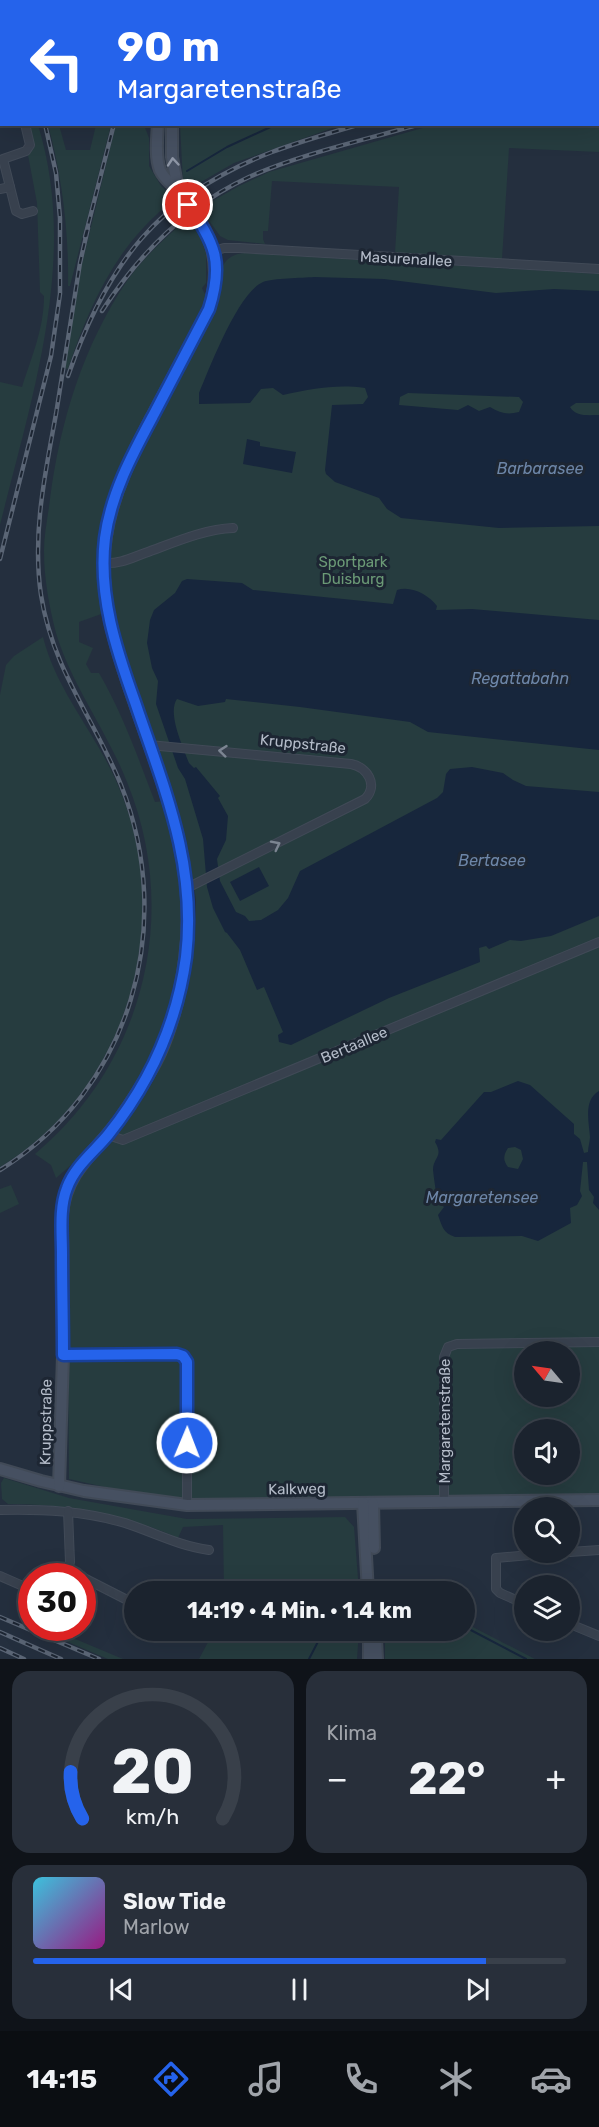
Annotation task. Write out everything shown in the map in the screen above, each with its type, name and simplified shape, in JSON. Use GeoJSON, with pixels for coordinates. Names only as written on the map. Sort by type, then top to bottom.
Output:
{"type":"FeatureCollection","features":[{"type":"Feature","properties":{"kind":"street"},"geometry":{"type":"LineString","coordinates":[[25,126],[30,145],[26,151],[3,159],[16,211],[22,214],[33,211]]}},
{"type":"Feature","properties":{"kind":"street","name":"Kruppstraße"},"geometry":{"type":"LineString","coordinates":[[59,1486],[64,1195],[76,1170],[108,1135],[152,1070],[161,1051],[181,984],[188,936],[187,888],[183,852],[177,827],[118,655],[105,591],[105,538],[110,513],[126,467],[209,309],[215,287],[214,251],[208,233],[178,191],[165,179],[158,165],[158,126]]}},
{"type":"Feature","properties":{"kind":"street","name":"Kruppstraße"},"geometry":{"type":"LineString","coordinates":[[172,126],[172,157],[178,191]]}},
{"type":"Feature","properties":{"kind":"street"},"geometry":{"type":"LineString","coordinates":[[0,189],[10,187]]}},
{"type":"Feature","properties":{"kind":"street","name":"Masurenallee"},"geometry":{"type":"LineString","coordinates":[[214,251],[239,248],[599,269]]}},
{"type":"Feature","properties":{"kind":"street"},"geometry":{"type":"LineString","coordinates":[[104,563],[119,563],[177,542],[221,529],[233,528]]}},
{"type":"Feature","properties":{"kind":"street","name":"Kruppstraße"},"geometry":{"type":"LineString","coordinates":[[149,745],[351,764],[362,767],[369,776],[369,795],[365,799],[187,888]]}},
{"type":"Feature","properties":{"kind":"street","name":"Bertaallee"},"geometry":{"type":"LineString","coordinates":[[108,1135],[123,1140],[599,942]]}},
{"type":"Feature","properties":{"kind":"street","name":"Margaretenstraße"},"geometry":{"type":"LineString","coordinates":[[444,1503],[444,1357],[447,1347],[457,1344],[599,1342]]}},
{"type":"Feature","properties":{"kind":"street"},"geometry":{"type":"LineString","coordinates":[[63,1355],[177,1354],[183,1356],[187,1362],[187,1505]]}},
{"type":"Feature","properties":{"kind":"street","name":"Kalkweg"},"geometry":{"type":"LineString","coordinates":[[0,1469],[59,1486],[187,1505],[599,1500]]}},
{"type":"Feature","properties":{"kind":"street"},"geometry":{"type":"LineString","coordinates":[[368,1503],[368,1581]]}},
{"type":"Feature","properties":{"kind":"street"},"geometry":{"type":"LineString","coordinates":[[368,1503],[374,1581]]}},
{"type":"Feature","properties":{"kind":"street"},"geometry":{"type":"LineString","coordinates":[[0,1510],[68,1511],[91,1514],[124,1523],[188,1547],[209,1550]]}},
{"type":"Feature","properties":{"kind":"street"},"geometry":{"type":"LineString","coordinates":[[68,1511],[70,1563]]}},
{"type":"Feature","properties":{"kind":"street"},"geometry":{"type":"LineString","coordinates":[[580,1551],[599,1550]]}},
{"type":"Feature","properties":{"kind":"street"},"geometry":{"type":"LineString","coordinates":[[514,1556],[496,1558],[496,1589],[514,1599]]}},
{"type":"Feature","properties":{"kind":"street"},"geometry":{"type":"LineString","coordinates":[[0,1576],[18,1584]]}},
{"type":"Feature","properties":{"kind":"street"},"geometry":{"type":"LineString","coordinates":[[96,1584],[124,1598]]}},
{"type":"Feature","properties":{"kind":"street"},"geometry":{"type":"LineString","coordinates":[[580,1628],[599,1636]]}},
{"type":"Feature","properties":{"kind":"street"},"geometry":{"type":"LineString","coordinates":[[369,1641],[369,1659]]}},
{"type":"Feature","properties":{"kind":"street"},"geometry":{"type":"LineString","coordinates":[[376,1641],[377,1659]]}},
{"type":"Feature","properties":{"kind":"green space"},"geometry":{"type":"Polygon","coordinates":[[[29,126],[38,126],[49,175],[54,225],[52,276],[37,377],[0,525],[0,382],[22,387],[37,342],[43,308],[44,296],[40,292],[37,203],[28,155],[34,145],[29,126]]]}},
{"type":"Feature","properties":{"kind":"green space"},"geometry":{"type":"Polygon","coordinates":[[[48,126],[59,126],[66,150],[90,150],[96,126],[111,126],[70,286],[68,286],[64,204],[48,126]]]}},
{"type":"Feature","properties":{"kind":"green space"},"geometry":{"type":"Polygon","coordinates":[[[116,126],[144,126],[149,138],[149,166],[161,186],[174,198],[147,223],[119,258],[98,294],[68,369],[65,368],[81,268],[116,126]]]}},
{"type":"Feature","properties":{"kind":"green space"},"geometry":{"type":"Polygon","coordinates":[[[180,126],[338,126],[234,163],[187,190],[183,182],[180,126]]]}},
{"type":"Feature","properties":{"kind":"green space"},"geometry":{"type":"Polygon","coordinates":[[[430,126],[599,126],[599,152],[509,148],[502,259],[395,253],[399,187],[272,181],[268,231],[263,231],[265,244],[228,240],[220,236],[200,208],[269,172],[430,126]]]}},
{"type":"Feature","properties":{"kind":"green space"},"geometry":{"type":"Polygon","coordinates":[[[188,218],[202,238],[206,255],[206,283],[202,288],[207,299],[122,465],[109,497],[100,562],[100,590],[104,613],[79,622],[79,642],[93,648],[86,664],[91,673],[99,673],[115,704],[155,802],[165,801],[184,888],[184,950],[170,1008],[149,1069],[112,1124],[91,1148],[56,1178],[51,1165],[35,1154],[72,1117],[103,1076],[126,1031],[142,983],[150,934],[151,883],[143,832],[127,782],[80,690],[56,633],[45,571],[46,525],[54,470],[67,413],[86,358],[98,332],[111,306],[134,272],[188,218]]]}},
{"type":"Feature","properties":{"kind":"green space","name":"Sportpark Duisburg"},"geometry":{"type":"Polygon","coordinates":[[[244,253],[599,274],[599,1495],[194,1500],[136,1494],[69,1479],[67,1213],[70,1195],[78,1178],[120,1131],[152,1083],[165,1058],[190,977],[195,939],[196,899],[186,840],[115,629],[107,580],[111,529],[122,487],[218,283],[225,262],[232,256],[244,253]]]}},
{"type":"Feature","properties":{"kind":"green space"},"geometry":{"type":"Polygon","coordinates":[[[43,637],[57,676],[117,783],[134,835],[142,889],[140,943],[129,996],[110,1047],[81,1093],[45,1134],[0,1167],[0,695],[6,665],[14,656],[43,637]]]}},
{"type":"Feature","properties":{"kind":"green space"},"geometry":{"type":"Polygon","coordinates":[[[11,1185],[19,1204],[0,1213],[0,1189],[11,1185]]]}},
{"type":"Feature","properties":{"kind":"green space"},"geometry":{"type":"Polygon","coordinates":[[[4,1478],[69,1498],[187,1519],[345,1517],[354,1527],[358,1581],[224,1581],[223,1525],[183,1527],[178,1538],[137,1523],[95,1512],[52,1506],[8,1504],[2,1499],[1,1483],[4,1478]]]}},
{"type":"Feature","properties":{"kind":"green space"},"geometry":{"type":"Polygon","coordinates":[[[475,1628],[535,1659],[385,1659],[385,1641],[475,1641],[475,1628]]]}},
{"type":"Feature","properties":{"kind":"green space"},"geometry":{"type":"Polygon","coordinates":[[[66,1641],[80,1641],[123,1659],[108,1659],[66,1641]]]}},
{"type":"Feature","properties":{"kind":"green space"},"geometry":{"type":"Polygon","coordinates":[[[209,1641],[358,1641],[357,1659],[199,1659],[209,1641]]]}},
{"type":"Feature","properties":{"kind":"water","name":"Barbarasee"},"geometry":{"type":"Polygon","coordinates":[[[314,277],[384,279],[496,293],[554,289],[599,291],[599,403],[576,403],[570,407],[579,414],[599,415],[599,526],[499,528],[401,518],[387,509],[379,498],[335,482],[325,470],[332,405],[363,404],[368,397],[365,388],[334,387],[283,395],[273,388],[261,389],[250,403],[199,404],[199,393],[217,349],[244,300],[263,282],[314,277]],[[408,393],[400,397],[399,405],[458,410],[468,405],[479,411],[490,407],[500,412],[511,413],[519,412],[523,402],[519,397],[408,393]]]}},
{"type":"Feature","properties":{"kind":"water"},"geometry":{"type":"Polygon","coordinates":[[[247,439],[260,442],[260,446],[296,452],[292,473],[243,464],[247,439]]]}},
{"type":"Feature","properties":{"kind":"water"},"geometry":{"type":"Polygon","coordinates":[[[187,579],[242,583],[253,590],[393,604],[397,590],[408,589],[429,598],[437,606],[436,610],[472,609],[599,620],[599,750],[428,732],[410,722],[226,699],[225,702],[198,706],[177,699],[174,713],[177,730],[189,763],[194,768],[196,767],[220,796],[218,798],[228,816],[226,840],[217,859],[220,881],[236,912],[245,916],[249,921],[261,920],[278,910],[288,898],[300,871],[437,798],[443,792],[446,774],[450,769],[472,767],[503,773],[526,786],[599,792],[599,916],[551,936],[521,941],[510,940],[489,949],[486,946],[479,948],[480,962],[389,998],[291,1045],[279,1042],[278,1035],[283,1032],[264,987],[257,990],[240,950],[225,932],[213,908],[207,887],[203,839],[185,779],[178,768],[156,704],[158,681],[152,668],[147,643],[150,620],[154,610],[175,593],[182,581],[187,579]]]}},
{"type":"Feature","properties":{"kind":"water"},"geometry":{"type":"Polygon","coordinates":[[[259,867],[269,886],[240,901],[230,882],[259,867]]]}},
{"type":"Feature","properties":{"kind":"water","name":"Margaretensee"},"geometry":{"type":"Polygon","coordinates":[[[518,1081],[530,1085],[574,1124],[574,1134],[580,1139],[584,1153],[588,1152],[590,1139],[589,1106],[594,1095],[599,1091],[599,1210],[593,1203],[594,1197],[589,1190],[587,1162],[583,1162],[580,1191],[582,1196],[577,1205],[570,1208],[571,1223],[538,1241],[522,1236],[455,1237],[445,1231],[438,1215],[444,1207],[437,1201],[433,1170],[438,1154],[435,1142],[436,1139],[441,1140],[484,1092],[491,1092],[518,1081]],[[515,1147],[508,1148],[504,1158],[508,1167],[518,1169],[523,1159],[521,1150],[515,1147]]]}},
{"type":"Feature","properties":{"kind":"waterway"},"geometry":{"type":"LineString","coordinates":[[187,171],[227,147],[273,126]]}},
{"type":"Feature","properties":{"kind":"waterway"},"geometry":{"type":"LineString","coordinates":[[475,1632],[526,1659]]}},
{"type":"Feature","properties":{"kind":"waterway"},"geometry":{"type":"LineString","coordinates":[[309,1659],[318,1641]]}},
{"type":"Feature","properties":{"kind":"railway"},"geometry":{"type":"LineString","coordinates":[[0,559],[51,356],[60,294],[60,218],[56,173],[45,126]]}},
{"type":"Feature","properties":{"kind":"railway"},"geometry":{"type":"LineString","coordinates":[[85,237],[113,126]]}},
{"type":"Feature","properties":{"kind":"railway"},"geometry":{"type":"LineString","coordinates":[[68,376],[100,300],[120,267],[142,238],[168,212],[198,190],[232,170],[283,148],[354,126]]}},
{"type":"Feature","properties":{"kind":"railway"},"geometry":{"type":"LineString","coordinates":[[102,311],[148,251],[185,217],[226,189],[290,161],[413,126]]}},
{"type":"Feature","properties":{"kind":"railway"},"geometry":{"type":"LineString","coordinates":[[0,1170],[45,1136],[82,1096],[111,1050],[131,1000],[142,947],[144,893],[137,839],[121,785],[64,671],[55,647],[41,595],[39,572],[39,527],[44,482],[80,263],[88,228]]}},
{"type":"Feature","properties":{"kind":"railway"},"geometry":{"type":"LineString","coordinates":[[0,1617],[99,1659]]}},
{"type":"Feature","properties":{"kind":"railway"},"geometry":{"type":"LineString","coordinates":[[0,1632],[61,1659]]}},
{"type":"Feature","properties":{"kind":"railway"},"geometry":{"type":"LineString","coordinates":[[0,1648],[24,1659]]}},
{"type":"Feature","properties":{"kind":"route"},"geometry":{"type":"LineString","coordinates":[[187,1443],[187,1362],[183,1356],[177,1354],[63,1355],[62,1214],[66,1190],[76,1170],[108,1135],[152,1070],[161,1051],[181,984],[185,961],[188,910],[183,852],[177,827],[118,655],[108,612],[104,563],[105,538],[117,489],[126,467],[209,309],[213,296],[216,276],[214,251],[208,233],[188,205]]}},
{"type":"Feature","properties":{"kind":"water label","name":"Regattabahn"},"geometry":{"type":"Point","coordinates":[520,678]}},
{"type":"Feature","properties":{"kind":"water label","name":"Bertasee"},"geometry":{"type":"Point","coordinates":[492,860]}}]}
